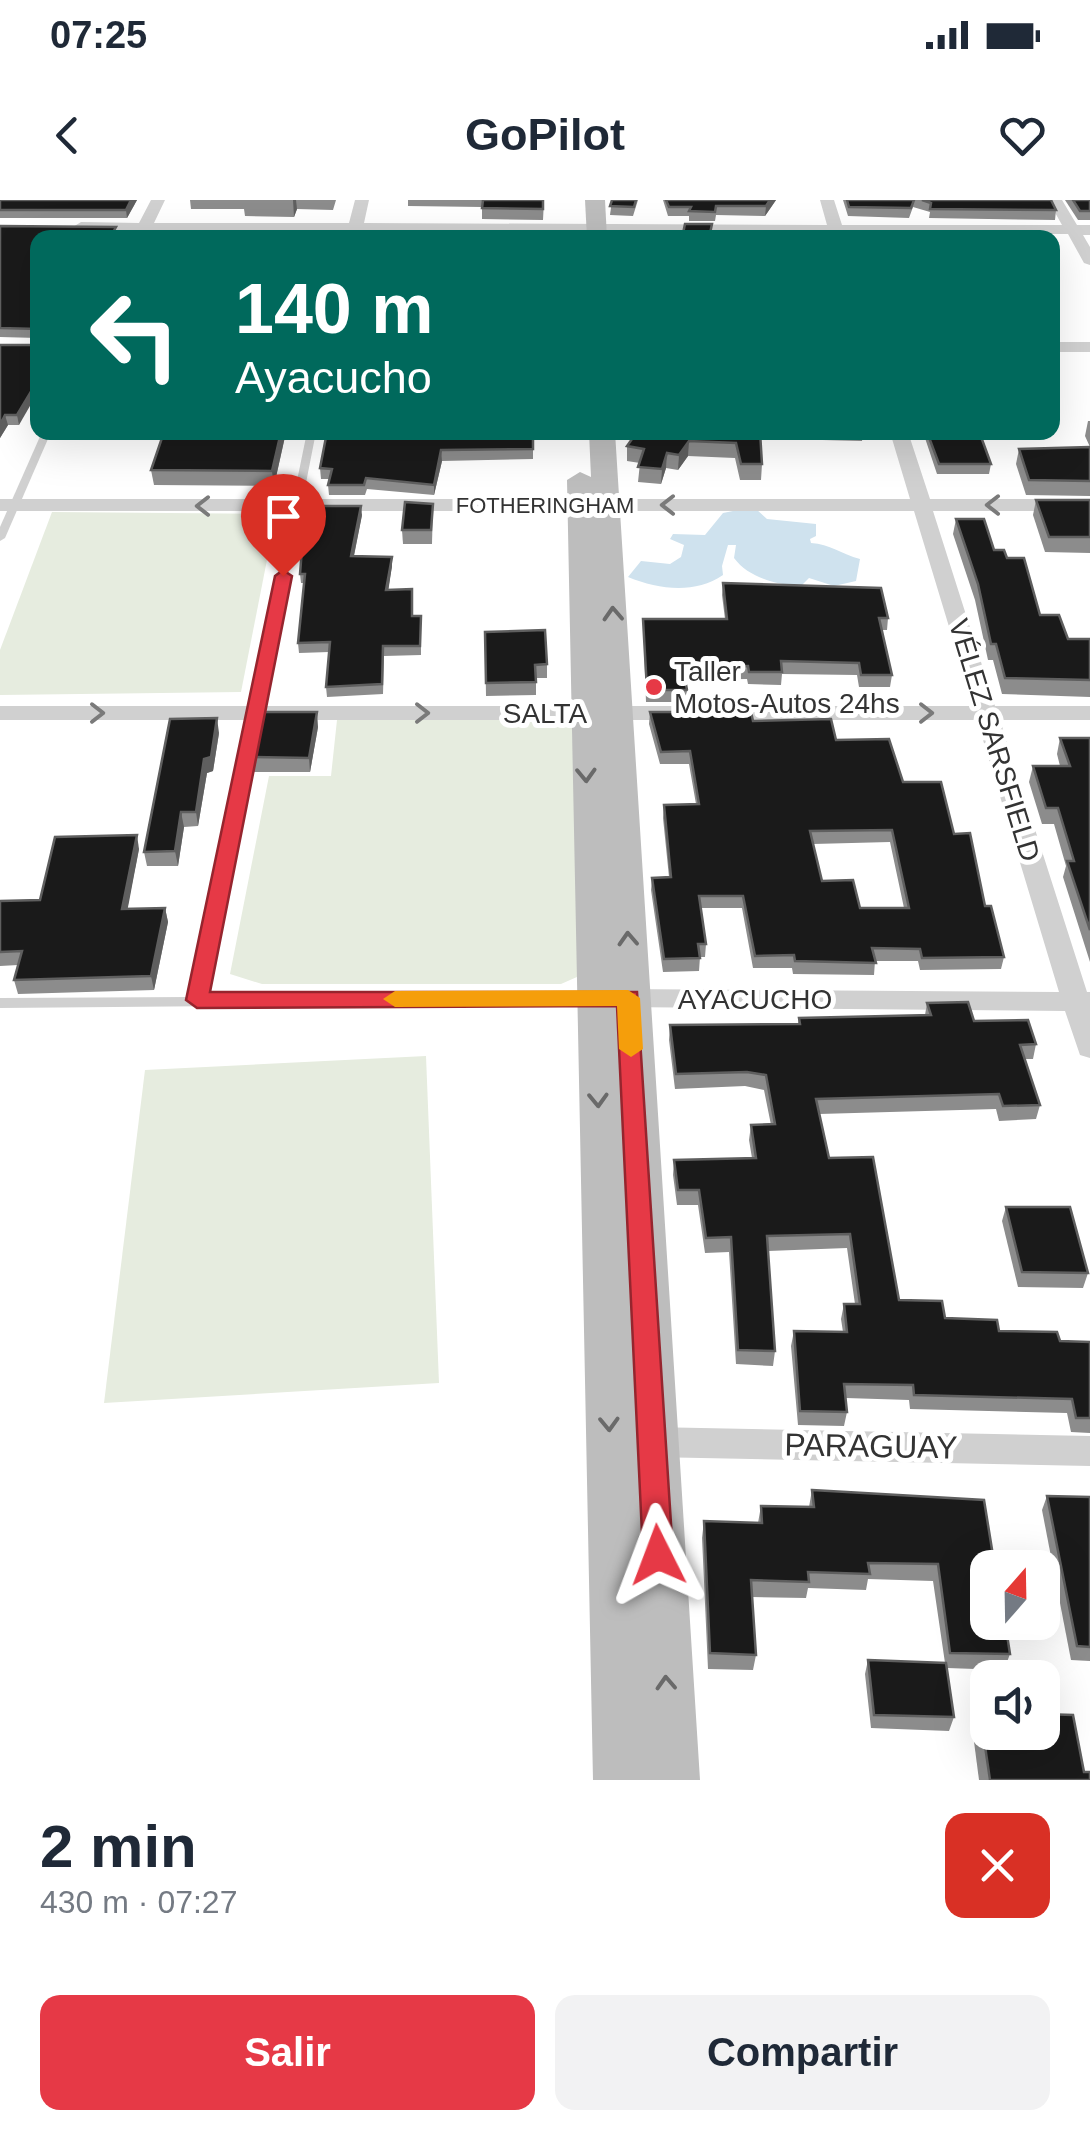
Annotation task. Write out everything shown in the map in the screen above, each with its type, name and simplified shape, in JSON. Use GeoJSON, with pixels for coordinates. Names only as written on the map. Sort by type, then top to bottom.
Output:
{"type":"FeatureCollection","features":[{"type":"Feature","properties":{"kind":"main road"},"geometry":{"type":"LineString","coordinates":[[574,200],[585,230]]}},
{"type":"Feature","properties":{"kind":"main road"},"geometry":{"type":"LineString","coordinates":[[587,230],[594,200]]}},
{"type":"Feature","properties":{"kind":"main road"},"geometry":{"type":"LineString","coordinates":[[582,440],[594,505]]}},
{"type":"Feature","properties":{"kind":"main road"},"geometry":{"type":"LineString","coordinates":[[601,440],[594,505],[611,998],[621,1780]]}},
{"type":"Feature","properties":{"kind":"main road"},"geometry":{"type":"LineString","coordinates":[[611,998],[652,1442],[672,1780]]}},
{"type":"Feature","properties":{"kind":"street"},"geometry":{"type":"LineString","coordinates":[[144,227],[158,200]]}},
{"type":"Feature","properties":{"kind":"street"},"geometry":{"type":"LineString","coordinates":[[355,230],[362,200]]}},
{"type":"Feature","properties":{"kind":"street"},"geometry":{"type":"LineString","coordinates":[[827,200],[837,230]]}},
{"type":"Feature","properties":{"kind":"street"},"geometry":{"type":"LineString","coordinates":[[1055,200],[1082,230],[1090,260]]}},
{"type":"Feature","properties":{"kind":"street"},"geometry":{"type":"LineString","coordinates":[[72,227],[271,230]]}},
{"type":"Feature","properties":{"kind":"street"},"geometry":{"type":"LineString","coordinates":[[1060,348],[1090,348]]}},
{"type":"Feature","properties":{"kind":"street","name":"VÉLEZ SARSFIELD"},"geometry":{"type":"LineString","coordinates":[[901,440],[986,713],[1083,1002],[1090,1048]]}},
{"type":"Feature","properties":{"kind":"street","name":"FOTHERINGHAM"},"geometry":{"type":"LineString","coordinates":[[7,505],[1090,505]]}},
{"type":"Feature","properties":{"kind":"street","name":"SALTA"},"geometry":{"type":"LineString","coordinates":[[0,713],[1090,713]]}},
{"type":"Feature","properties":{"kind":"street","name":"AYACUCHO"},"geometry":{"type":"LineString","coordinates":[[611,998],[1083,1002]]}},
{"type":"Feature","properties":{"kind":"street","name":"PARAGUAY"},"geometry":{"type":"LineString","coordinates":[[652,1442],[1090,1450]]}},
{"type":"Feature","properties":{"kind":"lane"},"geometry":{"type":"LineString","coordinates":[[0,538],[7,505],[43,440]]}},
{"type":"Feature","properties":{"kind":"lane"},"geometry":{"type":"LineString","coordinates":[[197,1000],[310,440]]}},
{"type":"Feature","properties":{"kind":"lane","name":"AYACUCHO"},"geometry":{"type":"LineString","coordinates":[[0,1003],[611,998]]}},
{"type":"Feature","properties":{"kind":"shaded area"},"geometry":{"type":"Polygon","coordinates":[[[52,512],[276,514],[241,692],[0,695],[0,650],[52,512]]]}},
{"type":"Feature","properties":{"kind":"shaded area"},"geometry":{"type":"Polygon","coordinates":[[[540,717],[572,726],[586,973],[561,984],[262,984],[230,974],[269,776],[331,776],[337,720],[540,717]]]}},
{"type":"Feature","properties":{"kind":"shaded area"},"geometry":{"type":"Polygon","coordinates":[[[426,1056],[439,1383],[104,1403],[145,1070],[426,1056]]]}},
{"type":"Feature","properties":{"kind":"water"},"geometry":{"type":"Polygon","coordinates":[[[756,509],[767,519],[816,524],[816,536],[810,539],[811,543],[860,559],[856,581],[834,586],[809,578],[801,586],[773,582],[740,565],[734,558],[736,545],[728,545],[723,575],[701,585],[665,587],[628,577],[641,561],[670,564],[681,557],[684,545],[670,539],[673,534],[705,535],[723,513],[756,509]]]}},
{"type":"Feature","properties":{"kind":"building"},"geometry":{"type":"Polygon","coordinates":[[[0,200],[131,200],[126,210],[0,210],[0,200]]]}},
{"type":"Feature","properties":{"kind":"building"},"geometry":{"type":"Polygon","coordinates":[[[483,200],[543,200],[543,209],[482,208],[483,200]]]}},
{"type":"Feature","properties":{"kind":"building"},"geometry":{"type":"Polygon","coordinates":[[[612,200],[636,200],[634,207],[610,206],[612,200]]]}},
{"type":"Feature","properties":{"kind":"building"},"geometry":{"type":"Polygon","coordinates":[[[666,200],[770,200],[766,206],[716,206],[715,212],[669,207],[666,200]]]}},
{"type":"Feature","properties":{"kind":"building"},"geometry":{"type":"Polygon","coordinates":[[[847,200],[914,200],[911,208],[849,207],[847,200]]]}},
{"type":"Feature","properties":{"kind":"building"},"geometry":{"type":"Polygon","coordinates":[[[922,200],[1051,200],[1056,210],[930,209],[931,203],[922,200]]]}},
{"type":"Feature","properties":{"kind":"building"},"geometry":{"type":"Polygon","coordinates":[[[1073,200],[1090,200],[1090,211],[1080,211],[1073,200]]]}},
{"type":"Feature","properties":{"kind":"building"},"geometry":{"type":"Polygon","coordinates":[[[685,224],[712,224],[711,230],[684,230],[685,224]]]}},
{"type":"Feature","properties":{"kind":"building"},"geometry":{"type":"Polygon","coordinates":[[[0,226],[116,227],[30,230],[30,329],[0,328],[0,226]]]}},
{"type":"Feature","properties":{"kind":"building"},"geometry":{"type":"Polygon","coordinates":[[[0,345],[30,345],[30,393],[17,415],[5,415],[0,425],[0,345]]]}},
{"type":"Feature","properties":{"kind":"building"},"geometry":{"type":"Polygon","coordinates":[[[161,440],[279,440],[272,471],[151,470],[161,440]]]}},
{"type":"Feature","properties":{"kind":"building"},"geometry":{"type":"Polygon","coordinates":[[[325,440],[533,440],[533,449],[441,450],[434,485],[366,478],[364,485],[328,485],[332,469],[320,468],[325,440]]]}},
{"type":"Feature","properties":{"kind":"building"},"geometry":{"type":"Polygon","coordinates":[[[631,440],[760,440],[762,464],[741,464],[736,443],[689,441],[679,455],[667,453],[662,469],[638,467],[644,449],[627,446],[631,440]]]}},
{"type":"Feature","properties":{"kind":"building"},"geometry":{"type":"Polygon","coordinates":[[[930,440],[982,440],[991,464],[939,464],[930,440]]]}},
{"type":"Feature","properties":{"kind":"building"},"geometry":{"type":"Polygon","coordinates":[[[1090,447],[1090,481],[1029,480],[1019,449],[1090,447]]]}},
{"type":"Feature","properties":{"kind":"building"},"geometry":{"type":"Polygon","coordinates":[[[1036,500],[1090,500],[1090,537],[1049,537],[1036,500]]]}},
{"type":"Feature","properties":{"kind":"building"},"geometry":{"type":"Polygon","coordinates":[[[405,502],[433,504],[431,530],[402,530],[405,502]]]}},
{"type":"Feature","properties":{"kind":"building"},"geometry":{"type":"Polygon","coordinates":[[[323,506],[361,506],[351,556],[392,557],[386,590],[412,589],[412,616],[421,616],[420,646],[383,646],[382,684],[326,687],[330,642],[298,643],[305,574],[300,574],[302,549],[310,513],[321,513],[323,506]]]}},
{"type":"Feature","properties":{"kind":"building"},"geometry":{"type":"Polygon","coordinates":[[[956,519],[984,519],[994,550],[1004,550],[1007,558],[1024,558],[1040,615],[1059,615],[1068,639],[1090,639],[1090,680],[1005,678],[996,644],[991,644],[978,584],[956,519]]]}},
{"type":"Feature","properties":{"kind":"building"},"geometry":{"type":"Polygon","coordinates":[[[723,583],[881,588],[888,618],[879,618],[892,675],[861,675],[859,663],[781,661],[782,672],[749,672],[748,666],[683,668],[687,690],[647,690],[643,619],[727,619],[723,583]]]}},
{"type":"Feature","properties":{"kind":"building"},"geometry":{"type":"Polygon","coordinates":[[[545,630],[547,664],[535,665],[536,682],[486,683],[485,632],[545,630]]]}},
{"type":"Feature","properties":{"kind":"building"},"geometry":{"type":"Polygon","coordinates":[[[262,712],[317,712],[309,758],[252,757],[262,712]]]}},
{"type":"Feature","properties":{"kind":"building"},"geometry":{"type":"Polygon","coordinates":[[[650,712],[751,712],[753,721],[831,719],[836,740],[889,739],[903,782],[941,782],[954,834],[970,833],[985,906],[991,906],[1004,957],[922,958],[920,949],[872,948],[876,963],[795,961],[794,955],[755,956],[743,896],[699,896],[706,944],[698,944],[700,958],[664,959],[652,878],[671,877],[664,805],[699,804],[690,751],[661,752],[650,712]],[[892,830],[810,831],[822,881],[853,880],[860,908],[909,908],[892,830]]]}},
{"type":"Feature","properties":{"kind":"building"},"geometry":{"type":"Polygon","coordinates":[[[217,718],[211,757],[204,759],[196,812],[181,812],[175,851],[144,852],[170,719],[217,718]]]}},
{"type":"Feature","properties":{"kind":"building"},"geometry":{"type":"Polygon","coordinates":[[[1060,738],[1090,738],[1090,930],[1067,861],[1074,861],[1058,808],[1046,808],[1033,766],[1070,766],[1060,738]]]}},
{"type":"Feature","properties":{"kind":"building"},"geometry":{"type":"Polygon","coordinates":[[[137,835],[122,909],[165,908],[151,976],[14,980],[22,951],[0,952],[0,901],[40,900],[55,837],[137,835]]]}},
{"type":"Feature","properties":{"kind":"building"},"geometry":{"type":"Polygon","coordinates":[[[968,1002],[974,1021],[1028,1020],[1036,1044],[1020,1045],[1040,1105],[1003,1106],[999,1094],[816,1099],[829,1158],[873,1157],[899,1300],[942,1301],[945,1318],[997,1320],[999,1331],[1057,1332],[1060,1341],[1090,1342],[1090,1418],[1076,1418],[1072,1399],[914,1395],[913,1385],[844,1384],[847,1412],[800,1411],[794,1331],[847,1332],[844,1304],[860,1304],[850,1234],[767,1236],[775,1351],[738,1350],[731,1237],[706,1238],[699,1190],[678,1190],[674,1160],[756,1158],[751,1125],[775,1124],[766,1075],[676,1074],[670,1025],[800,1024],[799,1018],[931,1015],[927,1003],[968,1002]]]}},
{"type":"Feature","properties":{"kind":"building"},"geometry":{"type":"Polygon","coordinates":[[[1006,1207],[1070,1207],[1088,1273],[1022,1272],[1006,1207]]]}},
{"type":"Feature","properties":{"kind":"building"},"geometry":{"type":"Polygon","coordinates":[[[812,1490],[984,1500],[992,1550],[970,1550],[970,1640],[1008,1640],[1010,1654],[950,1653],[938,1564],[868,1563],[870,1574],[808,1572],[809,1582],[751,1580],[756,1655],[710,1653],[704,1521],[762,1523],[761,1506],[814,1507],[812,1490]]]}},
{"type":"Feature","properties":{"kind":"building"},"geometry":{"type":"Polygon","coordinates":[[[1047,1496],[1090,1497],[1090,1647],[1077,1646],[1047,1496]]]}},
{"type":"Feature","properties":{"kind":"building"},"geometry":{"type":"Polygon","coordinates":[[[868,1660],[946,1663],[954,1717],[874,1715],[868,1660]]]}},
{"type":"Feature","properties":{"kind":"building"},"geometry":{"type":"Polygon","coordinates":[[[1060,1715],[1073,1715],[1084,1772],[1090,1772],[1090,1780],[990,1780],[986,1750],[1060,1750],[1060,1715]]]}},
{"type":"Feature","properties":{"kind":"slow traffic"},"geometry":{"type":"LineString","coordinates":[[395,999],[628,998],[631,1049]]}},
{"type":"Feature","properties":{"kind":"place","name":"Taller Motos-Autos 24hs"},"geometry":{"type":"Point","coordinates":[654,687]}},
{"type":"Feature","properties":{"kind":"route"},"geometry":{"type":"LineString","coordinates":[[283,576],[197,1000],[628,998],[658,1555]]}}]}
